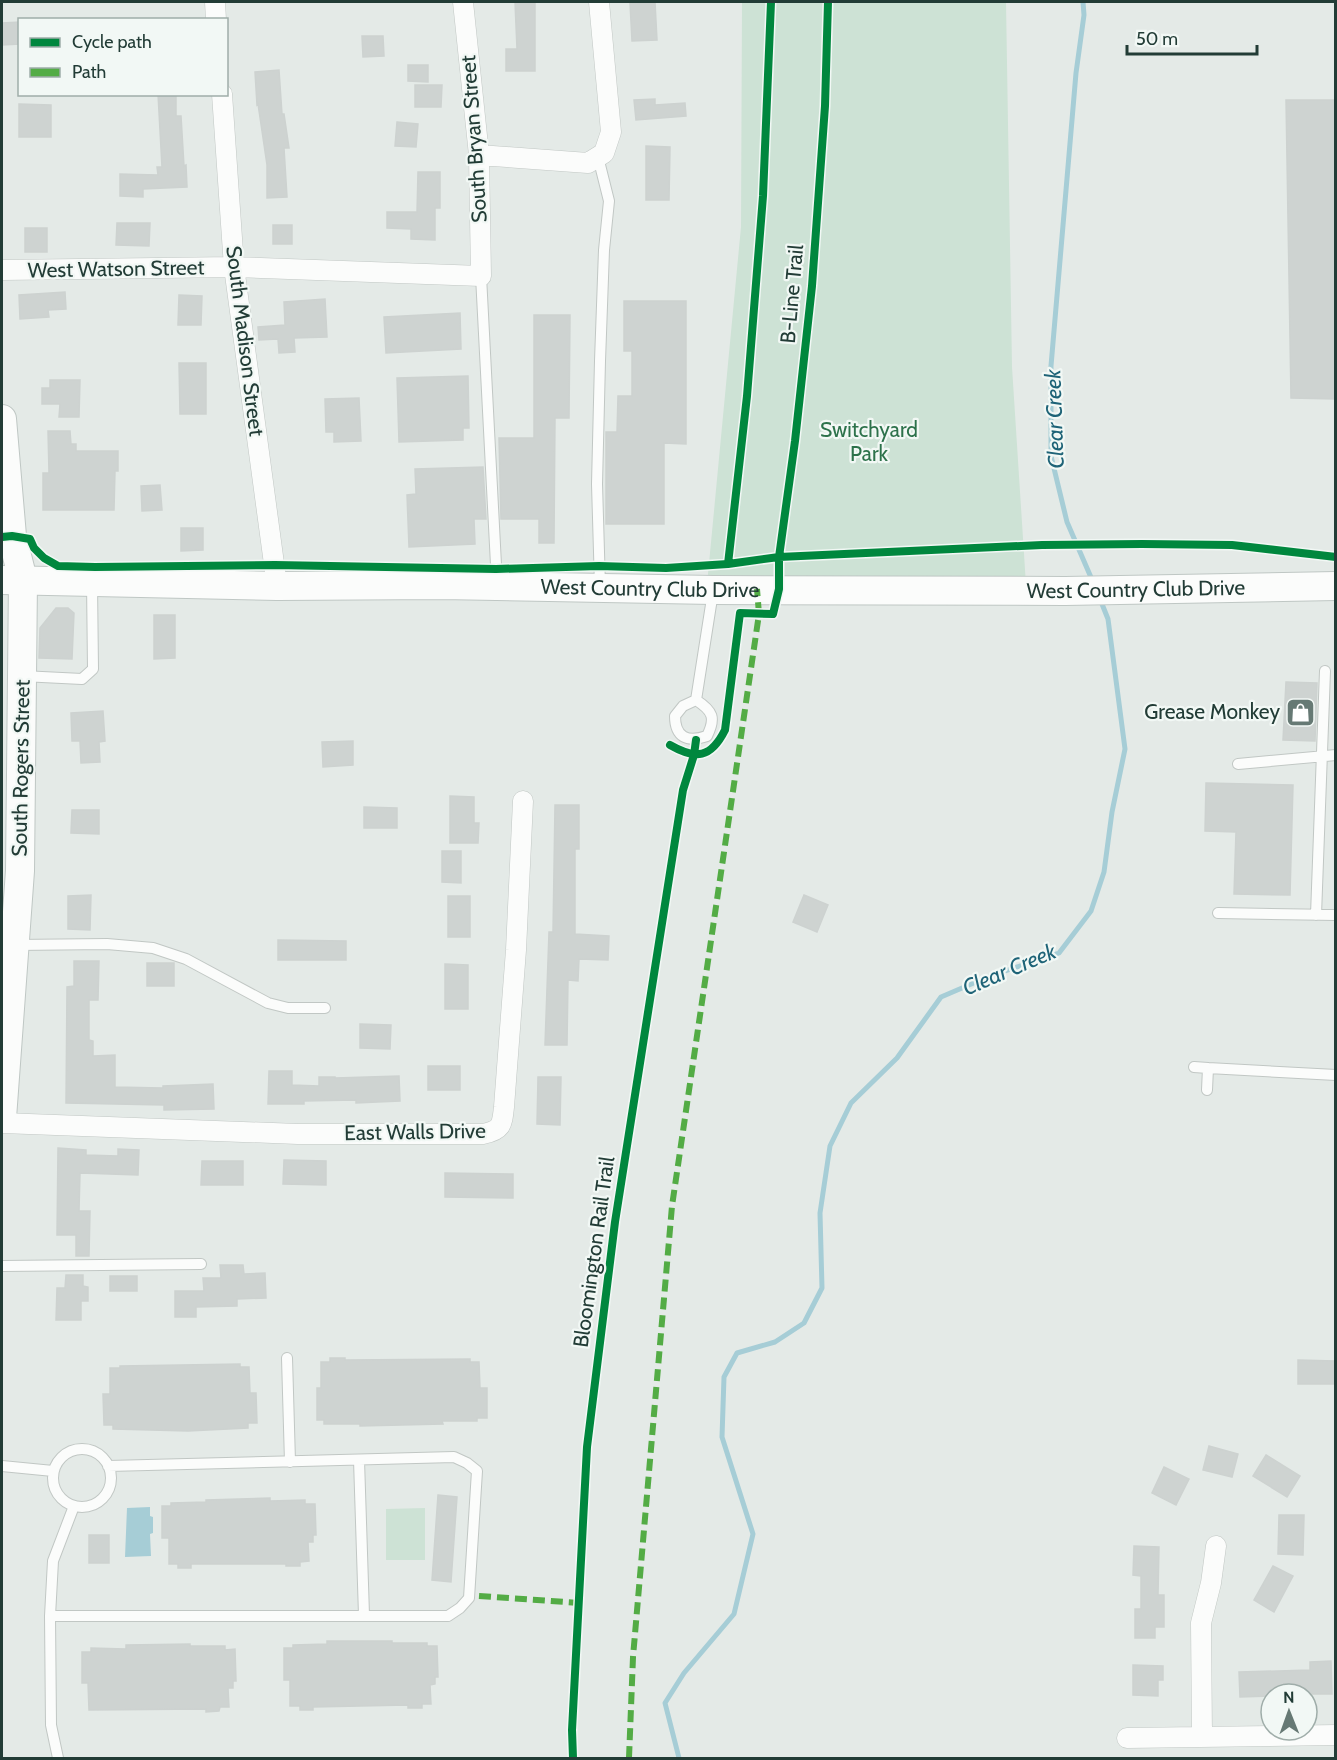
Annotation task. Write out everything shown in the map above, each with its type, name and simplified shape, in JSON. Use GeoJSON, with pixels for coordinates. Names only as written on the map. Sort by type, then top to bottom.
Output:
{"type":"FeatureCollection","features":[{"type":"Feature","properties":{"kind":"main road","name":"South Rogers Street"},"geometry":{"type":"LineString","coordinates":[[2,419],[12,536],[12,580],[22,676],[20,871],[2,1118]]}},
{"type":"Feature","properties":{"kind":"main road","name":"West Country Club Drive"},"geometry":{"type":"LineString","coordinates":[[12,580],[277,586],[713,590],[1065,591],[1335,586]]}},
{"type":"Feature","properties":{"kind":"street"},"geometry":{"type":"LineString","coordinates":[[215,2],[216,18]]}},
{"type":"Feature","properties":{"kind":"street","name":"South Bryan Street"},"geometry":{"type":"LineString","coordinates":[[463,2],[479,155],[481,276]]}},
{"type":"Feature","properties":{"kind":"street"},"geometry":{"type":"LineString","coordinates":[[479,155],[588,163],[604,153],[611,132],[599,2]]}},
{"type":"Feature","properties":{"kind":"street","name":"South Madison Street"},"geometry":{"type":"LineString","coordinates":[[222,96],[234,267],[277,586]]}},
{"type":"Feature","properties":{"kind":"street","name":"West Watson Street"},"geometry":{"type":"LineString","coordinates":[[2,270],[234,267],[481,276]]}},
{"type":"Feature","properties":{"kind":"street","name":"East Walls Drive"},"geometry":{"type":"LineString","coordinates":[[2,1123],[298,1134],[483,1134],[496,1131],[500,1126],[504,1107],[516,950],[523,801]]}},
{"type":"Feature","properties":{"kind":"street"},"geometry":{"type":"LineString","coordinates":[[1202,1737],[1201,1623],[1211,1583],[1216,1546]]}},
{"type":"Feature","properties":{"kind":"street"},"geometry":{"type":"LineString","coordinates":[[1127,1738],[1335,1735]]}},
{"type":"Feature","properties":{"kind":"lane"},"geometry":{"type":"LineString","coordinates":[[598,157],[609,201],[604,250],[597,484],[600,589]]}},
{"type":"Feature","properties":{"kind":"lane"},"geometry":{"type":"LineString","coordinates":[[481,276],[497,587]]}},
{"type":"Feature","properties":{"kind":"lane"},"geometry":{"type":"LineString","coordinates":[[22,676],[82,679],[93,669],[92,581]]}},
{"type":"Feature","properties":{"kind":"lane"},"geometry":{"type":"LineString","coordinates":[[696,700],[713,590]]}},
{"type":"Feature","properties":{"kind":"lane"},"geometry":{"type":"LineString","coordinates":[[1316,915],[1325,671]]}},
{"type":"Feature","properties":{"kind":"lane"},"geometry":{"type":"LineString","coordinates":[[1238,764],[1335,755]]}},
{"type":"Feature","properties":{"kind":"lane"},"geometry":{"type":"LineString","coordinates":[[1218,913],[1335,915]]}},
{"type":"Feature","properties":{"kind":"lane"},"geometry":{"type":"LineString","coordinates":[[14,945],[107,944],[153,948],[186,959],[268,1003],[288,1008],[324,1008]]}},
{"type":"Feature","properties":{"kind":"lane"},"geometry":{"type":"LineString","coordinates":[[1194,1067],[1335,1076]]}},
{"type":"Feature","properties":{"kind":"lane"},"geometry":{"type":"LineString","coordinates":[[1207,1089],[1208,1068]]}},
{"type":"Feature","properties":{"kind":"lane"},"geometry":{"type":"LineString","coordinates":[[2,1266],[201,1264]]}},
{"type":"Feature","properties":{"kind":"lane"},"geometry":{"type":"LineString","coordinates":[[287,1358],[290,1462]]}},
{"type":"Feature","properties":{"kind":"lane"},"geometry":{"type":"LineString","coordinates":[[84,1449],[94,1452],[108,1466],[111,1475],[106,1495],[92,1505],[74,1506],[59,1496],[54,1488],[52,1480],[58,1462],[74,1450],[84,1449]]}},
{"type":"Feature","properties":{"kind":"lane"},"geometry":{"type":"LineString","coordinates":[[50,1616],[448,1616],[469,1598],[477,1471],[467,1462],[454,1457],[108,1466]]}},
{"type":"Feature","properties":{"kind":"lane"},"geometry":{"type":"LineString","coordinates":[[359,1460],[364,1615]]}},
{"type":"Feature","properties":{"kind":"lane"},"geometry":{"type":"LineString","coordinates":[[2,1466],[54,1471]]}},
{"type":"Feature","properties":{"kind":"lane"},"geometry":{"type":"LineString","coordinates":[[58,1758],[51,1725],[50,1616],[53,1561],[74,1506]]}},
{"type":"Feature","properties":{"kind":"green space","name":"Switchyard Park"},"geometry":{"type":"Polygon","coordinates":[[[742,2],[1006,2],[1012,367],[1026,585],[706,595],[741,227],[742,2]]]}},
{"type":"Feature","properties":{"kind":"green space"},"geometry":{"type":"Polygon","coordinates":[[[425,1508],[425,1560],[386,1560],[386,1509],[425,1508]]]}},
{"type":"Feature","properties":{"kind":"water"},"geometry":{"type":"Polygon","coordinates":[[[150,1507],[150,1516],[153,1517],[153,1533],[150,1534],[151,1556],[125,1557],[127,1508],[150,1507]]]}},
{"type":"Feature","properties":{"kind":"building"},"geometry":{"type":"Polygon","coordinates":[[[515,2],[535,2],[535,71],[506,71],[506,49],[517,49],[515,2]]]}},
{"type":"Feature","properties":{"kind":"building"},"geometry":{"type":"Polygon","coordinates":[[[655,2],[657,40],[632,41],[630,3],[655,2]]]}},
{"type":"Feature","properties":{"kind":"building"},"geometry":{"type":"Polygon","coordinates":[[[18,22],[18,44],[2,45],[2,23],[18,22]]]}},
{"type":"Feature","properties":{"kind":"building"},"geometry":{"type":"Polygon","coordinates":[[[362,36],[383,36],[384,56],[363,57],[362,36]]]}},
{"type":"Feature","properties":{"kind":"building"},"geometry":{"type":"Polygon","coordinates":[[[408,65],[428,65],[428,82],[408,81],[408,65]]]}},
{"type":"Feature","properties":{"kind":"building"},"geometry":{"type":"Polygon","coordinates":[[[279,70],[282,114],[284,114],[289,148],[284,148],[287,197],[267,198],[267,165],[257,105],[255,72],[279,70]]]}},
{"type":"Feature","properties":{"kind":"building"},"geometry":{"type":"Polygon","coordinates":[[[415,85],[442,85],[441,107],[415,107],[415,85]]]}},
{"type":"Feature","properties":{"kind":"building"},"geometry":{"type":"Polygon","coordinates":[[[158,96],[176,96],[176,116],[181,116],[187,187],[143,189],[143,197],[120,196],[120,174],[158,175],[157,167],[162,167],[158,96]]]}},
{"type":"Feature","properties":{"kind":"building"},"geometry":{"type":"Polygon","coordinates":[[[655,99],[655,105],[685,103],[686,116],[636,120],[634,100],[655,99]]]}},
{"type":"Feature","properties":{"kind":"building"},"geometry":{"type":"Polygon","coordinates":[[[1286,100],[1335,100],[1335,399],[1291,398],[1286,100]]]}},
{"type":"Feature","properties":{"kind":"building"},"geometry":{"type":"Polygon","coordinates":[[[19,104],[51,105],[51,137],[19,137],[19,104]]]}},
{"type":"Feature","properties":{"kind":"building"},"geometry":{"type":"Polygon","coordinates":[[[397,122],[418,124],[416,147],[395,146],[397,122]]]}},
{"type":"Feature","properties":{"kind":"building"},"geometry":{"type":"Polygon","coordinates":[[[646,146],[670,147],[669,200],[646,200],[646,146]]]}},
{"type":"Feature","properties":{"kind":"building"},"geometry":{"type":"Polygon","coordinates":[[[418,172],[440,172],[440,208],[435,208],[435,240],[411,239],[411,229],[387,228],[387,212],[417,212],[418,172]]]}},
{"type":"Feature","properties":{"kind":"building"},"geometry":{"type":"Polygon","coordinates":[[[117,223],[150,223],[149,246],[116,245],[117,223]]]}},
{"type":"Feature","properties":{"kind":"building"},"geometry":{"type":"Polygon","coordinates":[[[273,225],[292,225],[292,244],[273,244],[273,225]]]}},
{"type":"Feature","properties":{"kind":"building"},"geometry":{"type":"Polygon","coordinates":[[[25,228],[47,228],[47,252],[25,252],[25,228]]]}},
{"type":"Feature","properties":{"kind":"building"},"geometry":{"type":"Polygon","coordinates":[[[65,292],[66,309],[48,310],[49,317],[20,319],[19,295],[65,292]]]}},
{"type":"Feature","properties":{"kind":"building"},"geometry":{"type":"Polygon","coordinates":[[[179,295],[202,296],[201,325],[178,325],[179,295]]]}},
{"type":"Feature","properties":{"kind":"building"},"geometry":{"type":"Polygon","coordinates":[[[325,299],[327,337],[294,338],[295,352],[279,353],[278,339],[259,340],[258,327],[285,325],[284,302],[325,299]]]}},
{"type":"Feature","properties":{"kind":"building"},"geometry":{"type":"Polygon","coordinates":[[[624,301],[686,301],[686,444],[664,443],[664,524],[606,524],[606,432],[617,432],[618,396],[632,396],[632,351],[624,351],[624,301]]]}},
{"type":"Feature","properties":{"kind":"building"},"geometry":{"type":"Polygon","coordinates":[[[460,313],[461,349],[386,353],[384,317],[460,313]]]}},
{"type":"Feature","properties":{"kind":"building"},"geometry":{"type":"Polygon","coordinates":[[[534,315],[570,315],[569,418],[555,418],[554,543],[539,543],[539,519],[501,519],[499,438],[534,438],[534,315]]]}},
{"type":"Feature","properties":{"kind":"building"},"geometry":{"type":"Polygon","coordinates":[[[179,363],[206,363],[206,414],[180,414],[179,363]]]}},
{"type":"Feature","properties":{"kind":"building"},"geometry":{"type":"Polygon","coordinates":[[[468,376],[469,428],[463,428],[463,440],[399,442],[397,378],[468,376]]]}},
{"type":"Feature","properties":{"kind":"building"},"geometry":{"type":"Polygon","coordinates":[[[50,380],[80,380],[79,417],[59,417],[60,404],[42,404],[42,388],[50,388],[50,380]]]}},
{"type":"Feature","properties":{"kind":"building"},"geometry":{"type":"Polygon","coordinates":[[[359,398],[361,441],[334,442],[334,432],[326,432],[325,399],[359,398]]]}},
{"type":"Feature","properties":{"kind":"building"},"geometry":{"type":"Polygon","coordinates":[[[48,431],[70,431],[71,444],[76,444],[76,451],[118,451],[114,510],[43,510],[43,473],[49,473],[48,431]]]}},
{"type":"Feature","properties":{"kind":"building"},"geometry":{"type":"Polygon","coordinates":[[[483,467],[486,519],[474,519],[475,544],[409,547],[407,495],[416,494],[415,469],[483,467]]]}},
{"type":"Feature","properties":{"kind":"building"},"geometry":{"type":"Polygon","coordinates":[[[160,485],[162,510],[142,511],[141,486],[160,485]]]}},
{"type":"Feature","properties":{"kind":"building"},"geometry":{"type":"Polygon","coordinates":[[[181,528],[203,528],[203,550],[181,551],[181,528]]]}},
{"type":"Feature","properties":{"kind":"building"},"geometry":{"type":"Polygon","coordinates":[[[56,608],[68,608],[74,613],[72,659],[39,658],[40,628],[56,608]]]}},
{"type":"Feature","properties":{"kind":"building"},"geometry":{"type":"Polygon","coordinates":[[[154,615],[175,615],[175,658],[154,659],[154,615]]]}},
{"type":"Feature","properties":{"kind":"building","name":"Grease Monkey"},"geometry":{"type":"Polygon","coordinates":[[[1286,682],[1317,683],[1315,741],[1283,740],[1286,682]]]}},
{"type":"Feature","properties":{"kind":"building"},"geometry":{"type":"Polygon","coordinates":[[[103,711],[105,741],[99,742],[100,762],[81,763],[80,741],[72,741],[71,713],[103,711]]]}},
{"type":"Feature","properties":{"kind":"building"},"geometry":{"type":"Polygon","coordinates":[[[353,741],[353,765],[323,767],[322,742],[353,741]]]}},
{"type":"Feature","properties":{"kind":"building"},"geometry":{"type":"Polygon","coordinates":[[[1206,783],[1293,785],[1290,895],[1234,894],[1236,832],[1205,831],[1206,783]]]}},
{"type":"Feature","properties":{"kind":"building"},"geometry":{"type":"Polygon","coordinates":[[[450,796],[474,797],[474,823],[479,823],[478,843],[450,843],[450,796]]]}},
{"type":"Feature","properties":{"kind":"building"},"geometry":{"type":"Polygon","coordinates":[[[555,805],[579,805],[579,849],[575,849],[575,934],[609,936],[608,960],[579,959],[578,981],[568,980],[567,1045],[545,1045],[549,932],[553,932],[555,805]]]}},
{"type":"Feature","properties":{"kind":"building"},"geometry":{"type":"Polygon","coordinates":[[[364,807],[397,808],[397,828],[364,828],[364,807]]]}},
{"type":"Feature","properties":{"kind":"building"},"geometry":{"type":"Polygon","coordinates":[[[72,810],[99,810],[99,834],[71,833],[72,810]]]}},
{"type":"Feature","properties":{"kind":"building"},"geometry":{"type":"Polygon","coordinates":[[[442,851],[461,851],[461,883],[442,882],[442,851]]]}},
{"type":"Feature","properties":{"kind":"building"},"geometry":{"type":"Polygon","coordinates":[[[91,895],[90,930],[68,929],[68,896],[91,895]]]}},
{"type":"Feature","properties":{"kind":"building"},"geometry":{"type":"Polygon","coordinates":[[[804,895],[828,905],[817,932],[793,922],[804,895]]]}},
{"type":"Feature","properties":{"kind":"building"},"geometry":{"type":"Polygon","coordinates":[[[448,896],[470,896],[470,937],[448,937],[448,896]]]}},
{"type":"Feature","properties":{"kind":"building"},"geometry":{"type":"Polygon","coordinates":[[[278,940],[346,941],[346,960],[278,960],[278,940]]]}},
{"type":"Feature","properties":{"kind":"building"},"geometry":{"type":"Polygon","coordinates":[[[74,961],[99,961],[98,1000],[89,1000],[89,1040],[93,1041],[93,1056],[115,1055],[115,1087],[163,1088],[163,1086],[213,1084],[214,1109],[164,1110],[164,1105],[66,1103],[67,987],[74,986],[74,961]]]}},
{"type":"Feature","properties":{"kind":"building"},"geometry":{"type":"Polygon","coordinates":[[[147,963],[174,963],[174,986],[147,986],[147,963]]]}},
{"type":"Feature","properties":{"kind":"building"},"geometry":{"type":"Polygon","coordinates":[[[445,964],[468,965],[468,1009],[445,1009],[445,964]]]}},
{"type":"Feature","properties":{"kind":"building"},"geometry":{"type":"Polygon","coordinates":[[[360,1024],[391,1025],[390,1049],[360,1048],[360,1024]]]}},
{"type":"Feature","properties":{"kind":"building"},"geometry":{"type":"Polygon","coordinates":[[[428,1066],[460,1066],[460,1090],[428,1090],[428,1066]]]}},
{"type":"Feature","properties":{"kind":"building"},"geometry":{"type":"Polygon","coordinates":[[[269,1071],[292,1071],[292,1085],[319,1086],[319,1077],[399,1076],[400,1101],[356,1103],[356,1100],[304,1101],[304,1104],[268,1104],[269,1071]]]}},
{"type":"Feature","properties":{"kind":"building"},"geometry":{"type":"Polygon","coordinates":[[[538,1077],[561,1077],[560,1125],[537,1124],[538,1077]]]}},
{"type":"Feature","properties":{"kind":"building"},"geometry":{"type":"Polygon","coordinates":[[[58,1148],[86,1150],[86,1155],[118,1156],[118,1149],[139,1150],[138,1175],[80,1173],[79,1211],[90,1211],[89,1256],[76,1256],[76,1235],[57,1235],[58,1148]]]}},
{"type":"Feature","properties":{"kind":"building"},"geometry":{"type":"Polygon","coordinates":[[[284,1160],[326,1161],[326,1185],[283,1184],[284,1160]]]}},
{"type":"Feature","properties":{"kind":"building"},"geometry":{"type":"Polygon","coordinates":[[[202,1161],[243,1161],[243,1185],[201,1185],[202,1161]]]}},
{"type":"Feature","properties":{"kind":"building"},"geometry":{"type":"Polygon","coordinates":[[[445,1173],[513,1174],[513,1198],[445,1197],[445,1173]]]}},
{"type":"Feature","properties":{"kind":"building"},"geometry":{"type":"Polygon","coordinates":[[[220,1265],[243,1265],[244,1274],[265,1273],[266,1298],[237,1299],[237,1306],[196,1307],[196,1317],[175,1317],[175,1291],[204,1291],[203,1278],[221,1278],[220,1265]]]}},
{"type":"Feature","properties":{"kind":"building"},"geometry":{"type":"Polygon","coordinates":[[[66,1275],[83,1275],[83,1286],[88,1287],[88,1301],[81,1301],[81,1320],[56,1320],[57,1288],[65,1288],[66,1275]]]}},
{"type":"Feature","properties":{"kind":"building"},"geometry":{"type":"Polygon","coordinates":[[[110,1276],[137,1276],[137,1291],[110,1291],[110,1276]]]}},
{"type":"Feature","properties":{"kind":"building"},"geometry":{"type":"Polygon","coordinates":[[[330,1358],[345,1358],[345,1360],[470,1359],[470,1362],[479,1362],[480,1388],[487,1388],[487,1418],[477,1418],[477,1421],[442,1421],[443,1424],[360,1426],[360,1424],[324,1424],[324,1420],[317,1420],[317,1388],[321,1388],[321,1362],[330,1362],[330,1358]]]}},
{"type":"Feature","properties":{"kind":"building"},"geometry":{"type":"Polygon","coordinates":[[[1298,1360],[1335,1361],[1335,1384],[1298,1384],[1298,1360]]]}},
{"type":"Feature","properties":{"kind":"building"},"geometry":{"type":"Polygon","coordinates":[[[240,1364],[240,1367],[249,1367],[250,1393],[256,1393],[257,1423],[248,1423],[248,1428],[188,1431],[113,1429],[113,1425],[104,1425],[103,1394],[110,1394],[110,1368],[240,1364]]]}},
{"type":"Feature","properties":{"kind":"building"},"geometry":{"type":"Polygon","coordinates":[[[1209,1446],[1238,1454],[1232,1477],[1203,1470],[1209,1446]]]}},
{"type":"Feature","properties":{"kind":"building"},"geometry":{"type":"Polygon","coordinates":[[[1266,1455],[1300,1476],[1287,1497],[1253,1476],[1266,1455]]]}},
{"type":"Feature","properties":{"kind":"building"},"geometry":{"type":"Polygon","coordinates":[[[1164,1467],[1189,1479],[1176,1505],[1152,1493],[1164,1467]]]}},
{"type":"Feature","properties":{"kind":"building"},"geometry":{"type":"Polygon","coordinates":[[[438,1495],[457,1497],[451,1582],[432,1580],[438,1495]]]}},
{"type":"Feature","properties":{"kind":"building"},"geometry":{"type":"Polygon","coordinates":[[[270,1498],[270,1501],[305,1500],[305,1504],[315,1504],[316,1535],[313,1535],[313,1542],[308,1542],[309,1561],[300,1562],[300,1566],[191,1564],[191,1568],[178,1568],[178,1564],[169,1564],[169,1538],[162,1538],[162,1506],[171,1506],[171,1503],[206,1502],[206,1500],[270,1498]]]}},
{"type":"Feature","properties":{"kind":"building"},"geometry":{"type":"Polygon","coordinates":[[[1279,1515],[1304,1515],[1303,1555],[1278,1554],[1279,1515]]]}},
{"type":"Feature","properties":{"kind":"building"},"geometry":{"type":"Polygon","coordinates":[[[89,1535],[109,1535],[109,1563],[89,1563],[89,1535]]]}},
{"type":"Feature","properties":{"kind":"building"},"geometry":{"type":"Polygon","coordinates":[[[1134,1546],[1159,1547],[1158,1595],[1164,1595],[1164,1627],[1155,1627],[1155,1638],[1135,1638],[1135,1609],[1141,1609],[1141,1576],[1133,1575],[1134,1546]]]}},
{"type":"Feature","properties":{"kind":"building"},"geometry":{"type":"Polygon","coordinates":[[[1273,1566],[1293,1576],[1274,1612],[1254,1600],[1273,1566]]]}},
{"type":"Feature","properties":{"kind":"building"},"geometry":{"type":"Polygon","coordinates":[[[327,1641],[392,1641],[392,1643],[427,1643],[427,1646],[437,1646],[438,1677],[435,1677],[435,1684],[430,1685],[431,1704],[422,1704],[422,1708],[408,1708],[408,1705],[313,1707],[313,1710],[300,1710],[300,1706],[290,1706],[290,1680],[284,1680],[284,1648],[293,1648],[293,1645],[327,1644],[327,1641]]]}},
{"type":"Feature","properties":{"kind":"building"},"geometry":{"type":"Polygon","coordinates":[[[190,1644],[190,1646],[225,1646],[225,1650],[235,1649],[236,1681],[233,1681],[233,1688],[228,1688],[229,1707],[220,1707],[219,1711],[206,1712],[206,1709],[89,1710],[88,1683],[82,1683],[82,1652],[91,1652],[91,1648],[126,1649],[126,1645],[190,1644]]]}},
{"type":"Feature","properties":{"kind":"building"},"geometry":{"type":"Polygon","coordinates":[[[1331,1661],[1332,1694],[1319,1694],[1319,1682],[1259,1682],[1259,1696],[1240,1697],[1239,1672],[1310,1670],[1310,1662],[1331,1661]]]}},
{"type":"Feature","properties":{"kind":"building"},"geometry":{"type":"Polygon","coordinates":[[[1133,1665],[1163,1666],[1163,1680],[1158,1680],[1158,1696],[1133,1695],[1133,1665]]]}},
{"type":"Feature","properties":{"kind":"waterway","name":"Clear Creek"},"geometry":{"type":"LineString","coordinates":[[1083,2],[1084,15],[1076,73],[1051,366],[1051,456],[1067,522],[1093,582]]}},
{"type":"Feature","properties":{"kind":"waterway","name":"Clear Creek"},"geometry":{"type":"LineString","coordinates":[[679,1758],[665,1703],[684,1673],[734,1614],[753,1534],[722,1437],[724,1377],[737,1353],[775,1342],[804,1323],[822,1288],[820,1213],[830,1146],[851,1103],[897,1058],[941,997],[990,976],[1059,953],[1091,911],[1104,872],[1112,812],[1125,749],[1108,619],[1100,599]]}},
{"type":"Feature","properties":{"kind":"marked path"},"geometry":{"type":"LineString","coordinates":[[629,1758],[633,1657],[672,1206],[759,614],[757,589]]}},
{"type":"Feature","properties":{"kind":"marked path"},"geometry":{"type":"LineString","coordinates":[[479,1596],[579,1603]]}},
{"type":"Feature","properties":{"kind":"cycle path"},"geometry":{"type":"LineString","coordinates":[[728,564],[747,396],[763,196],[771,2]]}},
{"type":"Feature","properties":{"kind":"cycle path","name":"B-Line Trail"},"geometry":{"type":"LineString","coordinates":[[670,745],[688,753],[702,754],[720,739],[725,730],[740,613],[773,614],[779,589],[779,557],[795,441],[812,286],[825,106],[828,2]]}},
{"type":"Feature","properties":{"kind":"cycle path"},"geometry":{"type":"LineString","coordinates":[[2,537],[30,539],[34,548],[44,558],[58,566],[95,567],[275,565],[496,569],[599,566],[666,568],[728,564],[779,557],[1042,545],[1142,544],[1232,545],[1336,557]]}},
{"type":"Feature","properties":{"kind":"cycle path","name":"Bloomington Rail Trail"},"geometry":{"type":"LineString","coordinates":[[573,1758],[572,1730],[587,1447],[615,1222],[683,790],[694,755],[696,740]]}},
{"type":"Feature","properties":{"kind":"place","name":"Grease Monkey"},"geometry":{"type":"Point","coordinates":[1301,712]}}]}
